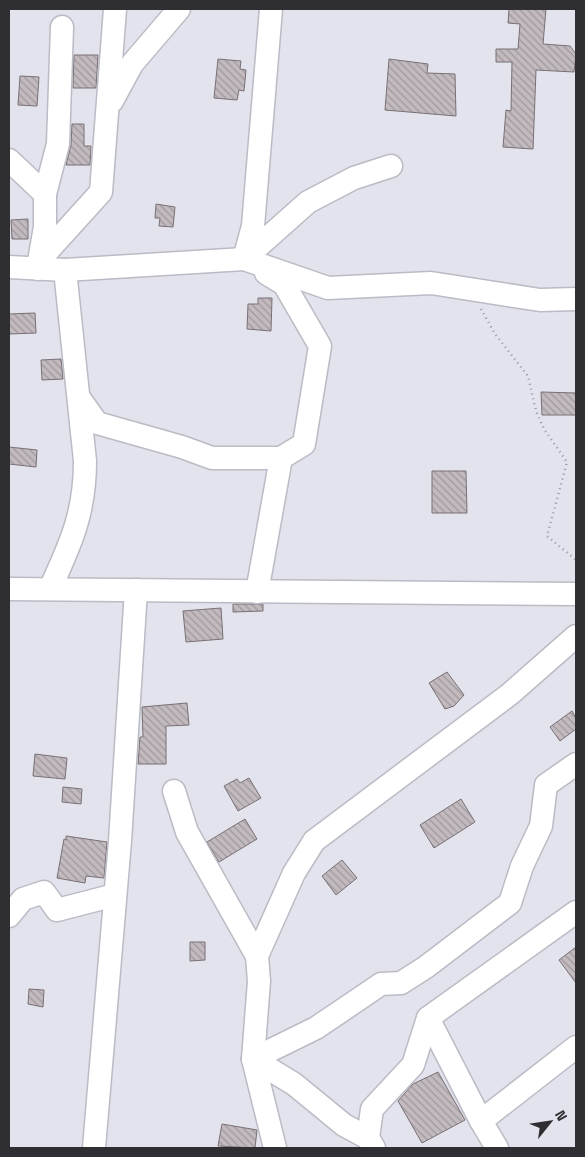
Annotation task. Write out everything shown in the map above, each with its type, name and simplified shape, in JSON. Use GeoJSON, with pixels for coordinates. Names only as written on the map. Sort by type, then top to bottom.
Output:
{"type":"FeatureCollection","features":[{"type":"Feature","properties":{"kind":"street"},"geometry":{"type":"LineString","coordinates":[[38,269],[44,255],[102,192],[116,9]]}},
{"type":"Feature","properties":{"kind":"street"},"geometry":{"type":"LineString","coordinates":[[109,106],[132,64],[179,9]]}},
{"type":"Feature","properties":{"kind":"street"},"geometry":{"type":"LineString","coordinates":[[244,259],[253,226],[271,9]]}},
{"type":"Feature","properties":{"kind":"street"},"geometry":{"type":"LineString","coordinates":[[38,269],[45,228],[45,194],[58,144],[62,27]]}},
{"type":"Feature","properties":{"kind":"street"},"geometry":{"type":"LineString","coordinates":[[9,160],[45,194]]}},
{"type":"Feature","properties":{"kind":"street"},"geometry":{"type":"LineString","coordinates":[[244,259],[308,202],[354,178],[391,166]]}},
{"type":"Feature","properties":{"kind":"street"},"geometry":{"type":"LineString","coordinates":[[78,396],[97,423],[182,447],[212,458],[282,458],[304,444],[320,346],[284,284],[244,259]]}},
{"type":"Feature","properties":{"kind":"street"},"geometry":{"type":"LineString","coordinates":[[9,267],[65,270],[244,259],[328,288],[431,283],[540,300],[576,299]]}},
{"type":"Feature","properties":{"kind":"street"},"geometry":{"type":"LineString","coordinates":[[50,589],[76,531],[85,490],[85,462],[65,270]]}},
{"type":"Feature","properties":{"kind":"street"},"geometry":{"type":"LineString","coordinates":[[257,592],[282,458]]}},
{"type":"Feature","properties":{"kind":"street"},"geometry":{"type":"LineString","coordinates":[[9,589],[576,594]]}},
{"type":"Feature","properties":{"kind":"street"},"geometry":{"type":"LineString","coordinates":[[94,1148],[116,895],[136,590]]}},
{"type":"Feature","properties":{"kind":"street"},"geometry":{"type":"LineString","coordinates":[[274,1148],[253,1059],[258,981],[257,956],[294,873],[314,841],[510,694],[576,636]]}},
{"type":"Feature","properties":{"kind":"street"},"geometry":{"type":"LineString","coordinates":[[253,1059],[316,1028],[381,984],[401,983],[440,957],[510,903],[522,866],[541,826],[546,785],[576,764]]}},
{"type":"Feature","properties":{"kind":"street"},"geometry":{"type":"LineString","coordinates":[[174,791],[187,832],[257,956]]}},
{"type":"Feature","properties":{"kind":"street"},"geometry":{"type":"LineString","coordinates":[[9,916],[24,898],[44,892],[57,910],[116,895]]}},
{"type":"Feature","properties":{"kind":"street"},"geometry":{"type":"LineString","coordinates":[[371,1143],[372,1109],[413,1065],[428,1018],[576,912]]}},
{"type":"Feature","properties":{"kind":"street"},"geometry":{"type":"LineString","coordinates":[[428,1018],[497,1148]]}},
{"type":"Feature","properties":{"kind":"street"},"geometry":{"type":"LineString","coordinates":[[481,1121],[576,1047]]}},
{"type":"Feature","properties":{"kind":"street"},"geometry":{"type":"LineString","coordinates":[[253,1059],[294,1084],[344,1125],[371,1143]]}},
{"type":"Feature","properties":{"kind":"path"},"geometry":{"type":"LineString","coordinates":[[470,288],[495,334],[528,376],[536,411],[544,429],[567,462],[547,536],[576,560]]}},
{"type":"Feature","properties":{"kind":"building"},"geometry":{"type":"Polygon","coordinates":[[[509,9],[546,9],[543,44],[570,46],[576,54],[574,72],[536,70],[533,149],[503,147],[506,110],[511,111],[512,62],[496,62],[496,49],[518,49],[520,24],[508,23],[509,9]]]}},
{"type":"Feature","properties":{"kind":"building"},"geometry":{"type":"Polygon","coordinates":[[[74,55],[98,55],[96,88],[73,88],[74,55]]]}},
{"type":"Feature","properties":{"kind":"building"},"geometry":{"type":"Polygon","coordinates":[[[218,59],[241,61],[240,69],[246,70],[244,91],[239,90],[237,100],[214,98],[218,59]]]}},
{"type":"Feature","properties":{"kind":"building"},"geometry":{"type":"Polygon","coordinates":[[[389,59],[428,64],[427,73],[455,74],[456,116],[385,110],[389,59]]]}},
{"type":"Feature","properties":{"kind":"building"},"geometry":{"type":"Polygon","coordinates":[[[20,76],[39,77],[37,106],[18,105],[20,76]]]}},
{"type":"Feature","properties":{"kind":"building"},"geometry":{"type":"Polygon","coordinates":[[[72,124],[84,124],[84,146],[91,146],[90,165],[66,165],[71,145],[72,124]]]}},
{"type":"Feature","properties":{"kind":"building"},"geometry":{"type":"Polygon","coordinates":[[[156,204],[175,207],[173,227],[159,226],[160,218],[155,218],[156,204]]]}},
{"type":"Feature","properties":{"kind":"building"},"geometry":{"type":"Polygon","coordinates":[[[28,219],[28,239],[12,239],[11,220],[28,219]]]}},
{"type":"Feature","properties":{"kind":"building"},"geometry":{"type":"Polygon","coordinates":[[[258,298],[272,298],[271,331],[247,329],[248,304],[258,304],[258,298]]]}},
{"type":"Feature","properties":{"kind":"building"},"geometry":{"type":"Polygon","coordinates":[[[35,313],[36,333],[9,334],[9,314],[35,313]]]}},
{"type":"Feature","properties":{"kind":"building"},"geometry":{"type":"Polygon","coordinates":[[[61,359],[63,379],[42,380],[41,360],[61,359]]]}},
{"type":"Feature","properties":{"kind":"building"},"geometry":{"type":"Polygon","coordinates":[[[541,392],[576,393],[576,415],[542,415],[541,392]]]}},
{"type":"Feature","properties":{"kind":"building"},"geometry":{"type":"Polygon","coordinates":[[[9,447],[37,450],[36,467],[9,464],[9,447]]]}},
{"type":"Feature","properties":{"kind":"building"},"geometry":{"type":"Polygon","coordinates":[[[432,471],[466,471],[467,513],[432,513],[432,471]]]}},
{"type":"Feature","properties":{"kind":"building"},"geometry":{"type":"Polygon","coordinates":[[[233,604],[263,604],[263,611],[233,612],[233,604]]]}},
{"type":"Feature","properties":{"kind":"building"},"geometry":{"type":"Polygon","coordinates":[[[221,608],[223,639],[186,642],[183,611],[221,608]]]}},
{"type":"Feature","properties":{"kind":"building"},"geometry":{"type":"Polygon","coordinates":[[[447,672],[464,695],[454,706],[445,709],[429,683],[447,672]]]}},
{"type":"Feature","properties":{"kind":"building"},"geometry":{"type":"Polygon","coordinates":[[[187,703],[189,725],[166,726],[166,764],[138,764],[140,737],[143,737],[142,707],[187,703]]]}},
{"type":"Feature","properties":{"kind":"building"},"geometry":{"type":"Polygon","coordinates":[[[572,711],[576,718],[576,729],[560,741],[550,727],[572,711]]]}},
{"type":"Feature","properties":{"kind":"building"},"geometry":{"type":"Polygon","coordinates":[[[35,754],[67,758],[65,779],[33,776],[35,754]]]}},
{"type":"Feature","properties":{"kind":"building"},"geometry":{"type":"Polygon","coordinates":[[[249,778],[261,798],[238,811],[224,786],[237,779],[240,783],[249,778]]]}},
{"type":"Feature","properties":{"kind":"building"},"geometry":{"type":"Polygon","coordinates":[[[63,787],[82,789],[81,804],[62,802],[63,787]]]}},
{"type":"Feature","properties":{"kind":"building"},"geometry":{"type":"Polygon","coordinates":[[[461,799],[475,822],[434,848],[420,825],[461,799]]]}},
{"type":"Feature","properties":{"kind":"building"},"geometry":{"type":"Polygon","coordinates":[[[245,819],[257,839],[219,862],[207,842],[245,819]]]}},
{"type":"Feature","properties":{"kind":"building"},"geometry":{"type":"Polygon","coordinates":[[[66,836],[107,842],[104,878],[86,876],[85,883],[57,878],[66,836]]]}},
{"type":"Feature","properties":{"kind":"building"},"geometry":{"type":"Polygon","coordinates":[[[342,860],[357,878],[336,895],[322,876],[342,860]]]}},
{"type":"Feature","properties":{"kind":"building"},"geometry":{"type":"Polygon","coordinates":[[[190,942],[205,942],[205,960],[190,961],[190,942]]]}},
{"type":"Feature","properties":{"kind":"building"},"geometry":{"type":"Polygon","coordinates":[[[576,947],[576,983],[559,960],[576,947]]]}},
{"type":"Feature","properties":{"kind":"building"},"geometry":{"type":"Polygon","coordinates":[[[29,989],[44,990],[43,1007],[28,1004],[29,989]]]}},
{"type":"Feature","properties":{"kind":"building"},"geometry":{"type":"Polygon","coordinates":[[[438,1072],[465,1120],[422,1143],[398,1101],[413,1084],[438,1072]]]}},
{"type":"Feature","properties":{"kind":"building"},"geometry":{"type":"Polygon","coordinates":[[[222,1124],[257,1130],[255,1148],[218,1146],[222,1124]]]}}]}
